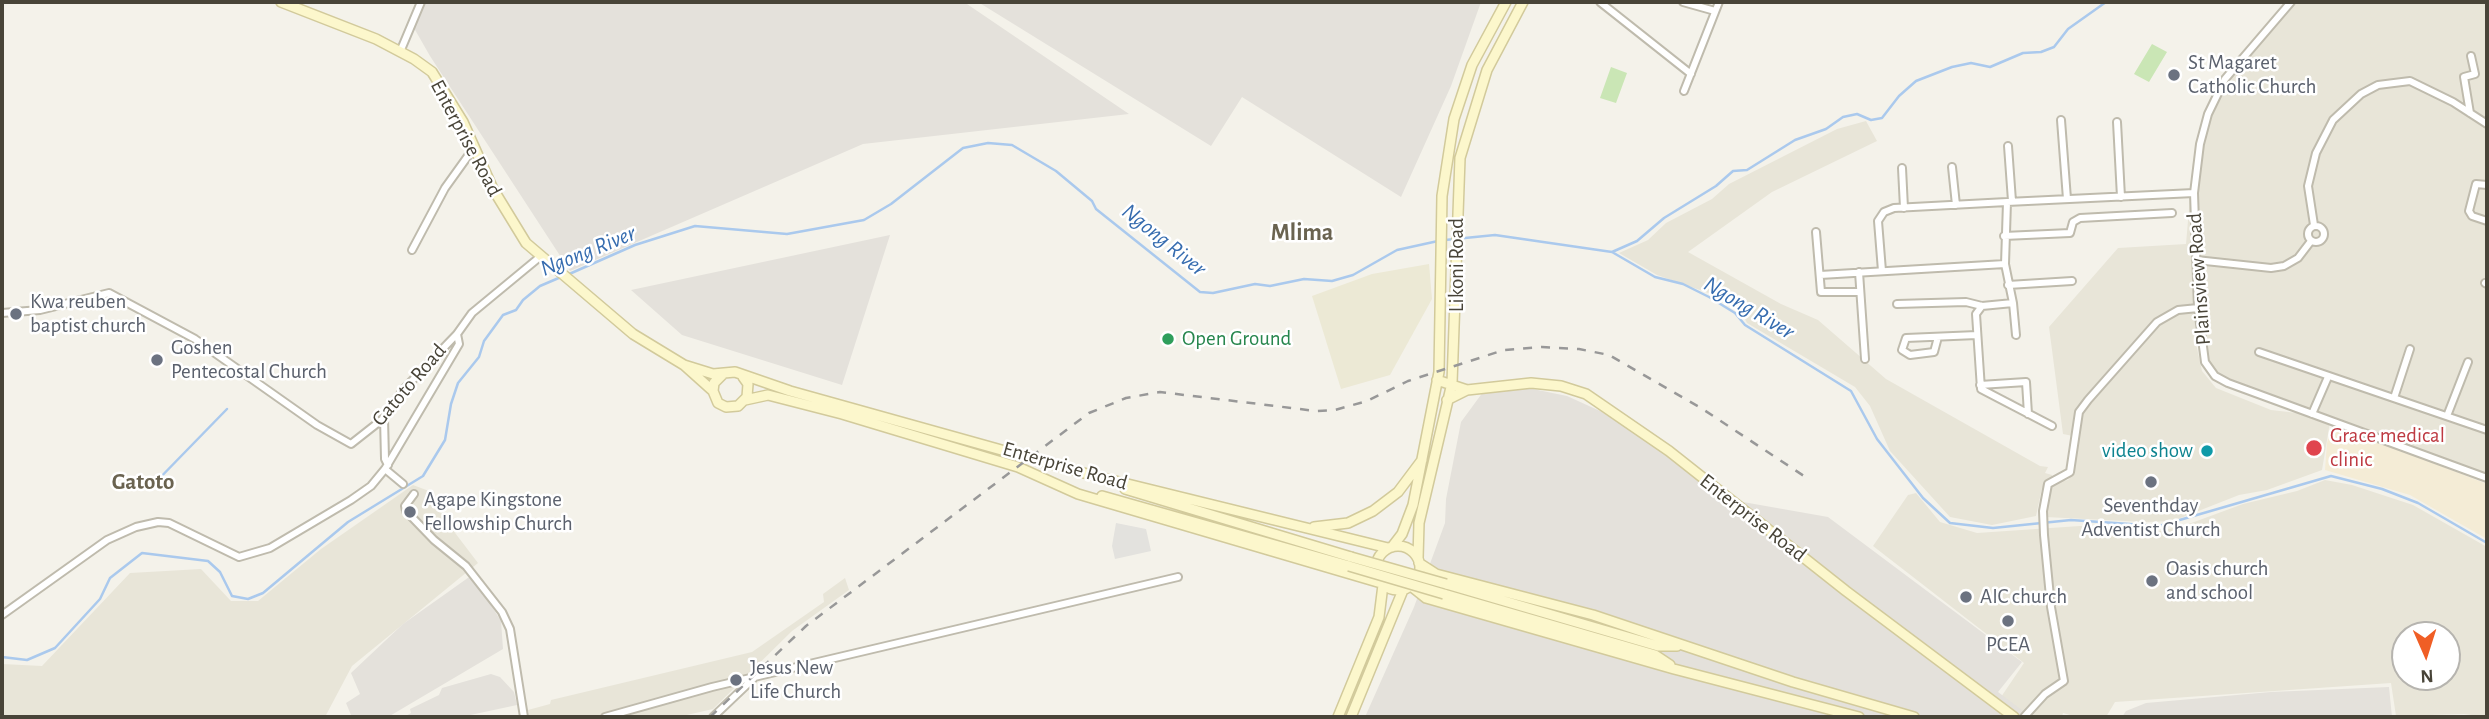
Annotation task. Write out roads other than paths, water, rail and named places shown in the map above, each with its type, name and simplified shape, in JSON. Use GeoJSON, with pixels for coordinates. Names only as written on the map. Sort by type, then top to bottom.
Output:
{"type":"FeatureCollection","features":[{"type":"Feature","properties":{"kind":"main road","name":"Enterprise Road"},"geometry":{"type":"LineString","coordinates":[[281,2],[376,39],[432,72],[463,122],[473,149],[526,243],[633,334],[684,365]]}},
{"type":"Feature","properties":{"kind":"main road","name":"Likoni Road"},"geometry":{"type":"LineString","coordinates":[[1390,547],[1402,534],[1424,457],[1437,380],[1445,160],[1454,119],[1472,65],[1506,2]]}},
{"type":"Feature","properties":{"kind":"main road","name":"Likoni Road"},"geometry":{"type":"LineString","coordinates":[[1419,561],[1417,537],[1452,383],[1458,261],[1457,187],[1467,128],[1487,71],[1524,2]]}},
{"type":"Feature","properties":{"kind":"main road"},"geometry":{"type":"LineString","coordinates":[[684,365],[705,372],[731,372],[743,377],[748,388],[745,400],[734,407],[726,407],[715,399],[714,383],[723,373]]}},
{"type":"Feature","properties":{"kind":"main road"},"geometry":{"type":"LineString","coordinates":[[684,365],[713,391]]}},
{"type":"Feature","properties":{"kind":"main road","name":"Enterprise Road"},"geometry":{"type":"LineString","coordinates":[[743,377],[1091,475],[1298,528],[1390,547]]}},
{"type":"Feature","properties":{"kind":"main road"},"geometry":{"type":"LineString","coordinates":[[1437,380],[1467,390]]}},
{"type":"Feature","properties":{"kind":"main road","name":"Enterprise Road"},"geometry":{"type":"LineString","coordinates":[[1467,390],[1538,383],[1587,394],[1669,451],[1856,599],[2014,717]]}},
{"type":"Feature","properties":{"kind":"main road"},"geometry":{"type":"LineString","coordinates":[[1433,408],[1467,390]]}},
{"type":"Feature","properties":{"kind":"main road","name":"Enterprise Road"},"geometry":{"type":"LineString","coordinates":[[745,400],[768,395],[842,414],[1018,467],[1079,494],[1382,584]]}},
{"type":"Feature","properties":{"kind":"main road"},"geometry":{"type":"LineString","coordinates":[[1298,528],[1348,523],[1373,512],[1398,492],[1424,457]]}},
{"type":"Feature","properties":{"kind":"main road"},"geometry":{"type":"LineString","coordinates":[[1091,475],[1138,493],[1658,646],[1684,645]]}},
{"type":"Feature","properties":{"kind":"main road"},"geometry":{"type":"LineString","coordinates":[[1079,494],[1119,499],[1656,655],[1674,669]]}},
{"type":"Feature","properties":{"kind":"main road"},"geometry":{"type":"LineString","coordinates":[[1402,534],[1409,539],[1417,537]]}},
{"type":"Feature","properties":{"kind":"main road"},"geometry":{"type":"LineString","coordinates":[[1338,717],[1379,617],[1382,584],[1376,564],[1390,547],[1410,549],[1419,561],[1437,573],[1593,615],[1793,682],[1914,717]]}},
{"type":"Feature","properties":{"kind":"main road"},"geometry":{"type":"LineString","coordinates":[[1351,717],[1407,588],[1419,573],[1419,561]]}},
{"type":"Feature","properties":{"kind":"main road"},"geometry":{"type":"LineString","coordinates":[[1382,584],[1407,588],[1426,597],[1674,669],[1859,717]]}},
{"type":"Feature","properties":{"kind":"street"},"geometry":{"type":"LineString","coordinates":[[400,52],[421,2]]}},
{"type":"Feature","properties":{"kind":"street"},"geometry":{"type":"LineString","coordinates":[[1600,2],[1691,74]]}},
{"type":"Feature","properties":{"kind":"street"},"geometry":{"type":"LineString","coordinates":[[1683,2],[1715,11]]}},
{"type":"Feature","properties":{"kind":"street"},"geometry":{"type":"LineString","coordinates":[[1684,91],[1719,2]]}},
{"type":"Feature","properties":{"kind":"street","name":"Plainsview Road"},"geometry":{"type":"LineString","coordinates":[[2291,2],[2238,59],[2216,94],[2198,154],[2194,193],[2196,260],[2198,308],[2205,362],[2215,376],[2487,478]]}},
{"type":"Feature","properties":{"kind":"street"},"geometry":{"type":"LineString","coordinates":[[2470,113],[2464,77],[2475,74],[2471,56]]}},
{"type":"Feature","properties":{"kind":"street"},"geometry":{"type":"LineString","coordinates":[[2314,225],[2308,187],[2315,153],[2333,120],[2361,94],[2378,85],[2410,81],[2487,124]]}},
{"type":"Feature","properties":{"kind":"street"},"geometry":{"type":"LineString","coordinates":[[2061,120],[2067,199]]}},
{"type":"Feature","properties":{"kind":"street"},"geometry":{"type":"LineString","coordinates":[[2117,122],[2121,197]]}},
{"type":"Feature","properties":{"kind":"street"},"geometry":{"type":"LineString","coordinates":[[2008,146],[2010,202],[2004,236],[2004,264],[2013,303],[2016,335]]}},
{"type":"Feature","properties":{"kind":"street"},"geometry":{"type":"LineString","coordinates":[[412,250],[445,188],[473,149]]}},
{"type":"Feature","properties":{"kind":"street"},"geometry":{"type":"LineString","coordinates":[[1952,167],[1956,205]]}},
{"type":"Feature","properties":{"kind":"street"},"geometry":{"type":"LineString","coordinates":[[1902,168],[1904,208]]}},
{"type":"Feature","properties":{"kind":"street"},"geometry":{"type":"LineString","coordinates":[[2487,185],[2476,184],[2469,211],[2472,216],[2487,221]]}},
{"type":"Feature","properties":{"kind":"street"},"geometry":{"type":"LineString","coordinates":[[1882,271],[1878,221],[1889,210],[2194,193]]}},
{"type":"Feature","properties":{"kind":"street"},"geometry":{"type":"LineString","coordinates":[[2092,199],[2093,216]]}},
{"type":"Feature","properties":{"kind":"street"},"geometry":{"type":"LineString","coordinates":[[2004,236],[2070,233],[2074,220],[2093,216],[2172,214]]}},
{"type":"Feature","properties":{"kind":"street"},"geometry":{"type":"LineString","coordinates":[[2196,260],[2271,268],[2284,266],[2298,258],[2311,241],[2322,240],[2324,229],[2314,225]]}},
{"type":"Feature","properties":{"kind":"street"},"geometry":{"type":"LineString","coordinates":[[2311,241],[2307,236],[2314,225]]}},
{"type":"Feature","properties":{"kind":"street"},"geometry":{"type":"LineString","coordinates":[[1816,232],[1821,290],[1825,294],[1860,292]]}},
{"type":"Feature","properties":{"kind":"street","name":"Gatoto Road"},"geometry":{"type":"LineString","coordinates":[[2,313],[40,310],[109,293],[195,339],[348,444],[358,441],[384,418],[403,390],[457,334],[472,313],[541,256]]}},
{"type":"Feature","properties":{"kind":"street"},"geometry":{"type":"LineString","coordinates":[[1819,275],[2004,264]]}},
{"type":"Feature","properties":{"kind":"street"},"geometry":{"type":"LineString","coordinates":[[1858,272],[1865,359]]}},
{"type":"Feature","properties":{"kind":"street"},"geometry":{"type":"LineString","coordinates":[[2008,285],[2071,281]]}},
{"type":"Feature","properties":{"kind":"street"},"geometry":{"type":"LineString","coordinates":[[1897,304],[1966,302],[1982,306],[2013,303]]}},
{"type":"Feature","properties":{"kind":"street"},"geometry":{"type":"LineString","coordinates":[[1982,306],[1976,311],[1980,385],[1987,394],[2052,426]]}},
{"type":"Feature","properties":{"kind":"street"},"geometry":{"type":"LineString","coordinates":[[2024,717],[2045,694],[2064,681],[2051,607],[2044,535],[2043,511],[2048,484],[2070,472],[2079,412],[2088,400],[2157,322],[2178,310],[2198,308]]}},
{"type":"Feature","properties":{"kind":"street"},"geometry":{"type":"LineString","coordinates":[[2,615],[107,540],[127,530],[164,521],[239,557],[253,555],[270,548],[359,495],[371,486],[387,467],[459,344],[457,334]]}},
{"type":"Feature","properties":{"kind":"street"},"geometry":{"type":"LineString","coordinates":[[1938,337],[1934,352],[1910,355],[1902,350],[1906,338],[1976,335]]}},
{"type":"Feature","properties":{"kind":"street"},"geometry":{"type":"LineString","coordinates":[[2394,398],[2410,349]]}},
{"type":"Feature","properties":{"kind":"street"},"geometry":{"type":"LineString","coordinates":[[2259,352],[2487,430]]}},
{"type":"Feature","properties":{"kind":"street"},"geometry":{"type":"LineString","coordinates":[[2447,416],[2468,362]]}},
{"type":"Feature","properties":{"kind":"street"},"geometry":{"type":"LineString","coordinates":[[2312,414],[2328,377]]}},
{"type":"Feature","properties":{"kind":"street"},"geometry":{"type":"LineString","coordinates":[[1980,385],[2026,382],[2028,414]]}},
{"type":"Feature","properties":{"kind":"street"},"geometry":{"type":"LineString","coordinates":[[384,418],[387,467],[403,484]]}},
{"type":"Feature","properties":{"kind":"street"},"geometry":{"type":"LineString","coordinates":[[414,494],[405,506],[406,511],[434,540],[466,566],[502,612],[510,629],[524,717]]}},
{"type":"Feature","properties":{"kind":"street"},"geometry":{"type":"LineString","coordinates":[[605,717],[754,678],[1178,577]]}},
{"type":"Feature","properties":{"kind":"street"},"geometry":{"type":"LineString","coordinates":[[713,717],[754,678]]}},
{"type":"Feature","properties":{"kind":"waterway"},"geometry":{"type":"LineString","coordinates":[[1612,252],[1637,241],[1664,218],[1716,186],[1733,171],[1747,170],[1795,140],[1826,129],[1843,117],[1857,114],[1871,120],[1882,118],[1899,96],[1916,81],[1952,67],[1971,63],[1990,67],[2023,53],[2041,52],[2054,47],[2068,29],[2106,2]]}},
{"type":"Feature","properties":{"kind":"waterway","name":"Ngong River"},"geometry":{"type":"LineString","coordinates":[[567,275],[635,245],[695,226],[787,234],[864,220],[891,204],[963,148],[988,143],[1012,145],[1056,171],[1092,201],[1096,209],[1200,292],[1213,293],[1255,284],[1270,286],[1304,279],[1332,281],[1353,275],[1397,250],[1438,241]]}},
{"type":"Feature","properties":{"kind":"waterway","name":"Ngong River"},"geometry":{"type":"LineString","coordinates":[[1445,240],[1495,235],[1612,252],[1655,277],[1683,284],[1709,297],[1735,313],[1745,325],[1851,391],[1877,439],[1923,498],[1950,523],[1993,528],[2071,520],[2159,526],[2331,476],[2382,489],[2418,503],[2487,543]]}},
{"type":"Feature","properties":{"kind":"waterway","name":"Ngong River"},"geometry":{"type":"LineString","coordinates":[[2,657],[27,660],[55,648],[100,599],[110,578],[142,553],[208,561],[220,572],[232,596],[248,599],[263,593],[348,522],[423,476],[445,440],[451,404],[458,383],[479,357],[484,341],[503,315],[516,310],[523,300],[540,286],[561,277]]}},
{"type":"Feature","properties":{"kind":"waterway"},"geometry":{"type":"LineString","coordinates":[[151,487],[227,409]]}},
{"type":"Feature","properties":{"kind":"railway"},"geometry":{"type":"LineString","coordinates":[[710,717],[806,626],[1089,413],[1126,398],[1160,392],[1316,411],[1335,410],[1367,401],[1408,381],[1504,350],[1542,347],[1579,349],[1609,355],[1701,408],[1804,476]]}},
{"type":"Feature","properties":{"kind":"place","name":"St Magaret Catholic Church"},"geometry":{"type":"Point","coordinates":[2174,75]}},
{"type":"Feature","properties":{"kind":"place","name":"Kwa reuben baptist church"},"geometry":{"type":"Point","coordinates":[16,314]}},
{"type":"Feature","properties":{"kind":"place","name":"Open Ground"},"geometry":{"type":"Point","coordinates":[1168,339]}},
{"type":"Feature","properties":{"kind":"place","name":"Goshen Pentecostal Church"},"geometry":{"type":"Point","coordinates":[157,360]}},
{"type":"Feature","properties":{"kind":"place","name":"Grace medical clinic"},"geometry":{"type":"Point","coordinates":[2314,448]}},
{"type":"Feature","properties":{"kind":"place","name":"video show"},"geometry":{"type":"Point","coordinates":[2207,451]}},
{"type":"Feature","properties":{"kind":"place","name":"Seventhday Adventist Church"},"geometry":{"type":"Point","coordinates":[2151,482]}},
{"type":"Feature","properties":{"kind":"place","name":"Agape Kingstone Fellowship Church"},"geometry":{"type":"Point","coordinates":[410,512]}},
{"type":"Feature","properties":{"kind":"place","name":"Oasis church and school"},"geometry":{"type":"Point","coordinates":[2152,581]}},
{"type":"Feature","properties":{"kind":"place","name":"AIC church"},"geometry":{"type":"Point","coordinates":[1966,597]}},
{"type":"Feature","properties":{"kind":"place","name":"PCEA"},"geometry":{"type":"Point","coordinates":[2008,621]}},
{"type":"Feature","properties":{"kind":"place","name":"Jesus New Life Church"},"geometry":{"type":"Point","coordinates":[736,680]}},
{"type":"Feature","properties":{"kind":"district","name":"Mlima"},"geometry":{"type":"Point","coordinates":[1302,233]}},
{"type":"Feature","properties":{"kind":"district","name":"Gatoto"},"geometry":{"type":"Point","coordinates":[143,482]}}]}
